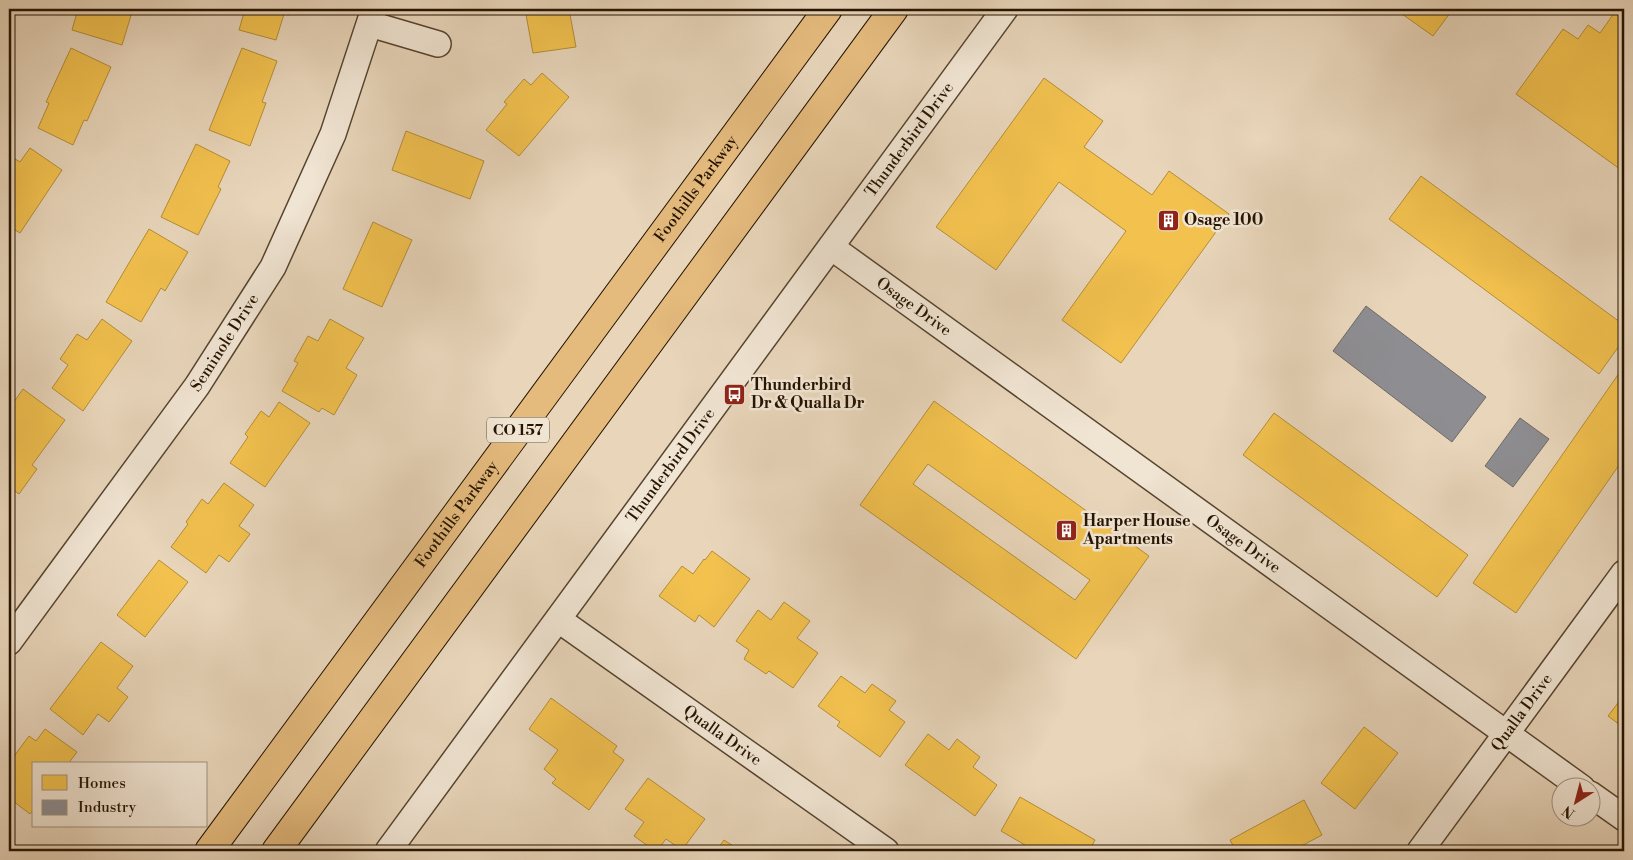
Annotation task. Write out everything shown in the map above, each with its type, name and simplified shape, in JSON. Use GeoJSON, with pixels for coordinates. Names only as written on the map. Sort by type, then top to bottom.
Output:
{"type":"FeatureCollection","features":[{"type":"Feature","properties":{"kind":"highway","name":"Foothills Parkway"},"geometry":{"type":"LineString","coordinates":[[209,851],[828,9]]}},
{"type":"Feature","properties":{"kind":"highway","name":"CO 157"},"geometry":{"type":"LineString","coordinates":[[276,851],[894,9]]}},
{"type":"Feature","properties":{"kind":"street","name":"Thunderbird Drive"},"geometry":{"type":"LineString","coordinates":[[388,851],[1005,9]]}},
{"type":"Feature","properties":{"kind":"street"},"geometry":{"type":"LineString","coordinates":[[372,16],[438,44]]}},
{"type":"Feature","properties":{"kind":"street","name":"Seminole Drive"},"geometry":{"type":"LineString","coordinates":[[9,642],[197,386],[273,267],[333,134],[372,16]]}},
{"type":"Feature","properties":{"kind":"street","name":"Osage Drive"},"geometry":{"type":"LineString","coordinates":[[831,247],[1568,778]]}},
{"type":"Feature","properties":{"kind":"street","name":"Qualla Drive"},"geometry":{"type":"LineString","coordinates":[[1420,851],[1624,573]]}},
{"type":"Feature","properties":{"kind":"street","name":"Qualla Drive"},"geometry":{"type":"LineString","coordinates":[[559,620],[886,851]]}},
{"type":"Feature","properties":{"kind":"street"},"geometry":{"type":"LineString","coordinates":[[1600,801],[1624,818]]}},
{"type":"Feature","properties":{"kind":"building: Homes"},"geometry":{"type":"Polygon","coordinates":[[[78,9],[133,9],[122,45],[72,30],[78,9]]]}},
{"type":"Feature","properties":{"kind":"building: Homes"},"geometry":{"type":"Polygon","coordinates":[[[245,9],[291,9],[289,15],[284,14],[276,40],[239,30],[245,9]]]}},
{"type":"Feature","properties":{"kind":"building: Homes"},"geometry":{"type":"Polygon","coordinates":[[[525,9],[569,9],[576,47],[533,53],[525,9]]]}},
{"type":"Feature","properties":{"kind":"building: Homes"},"geometry":{"type":"Polygon","coordinates":[[[1395,9],[1453,9],[1433,36],[1395,9]]]}},
{"type":"Feature","properties":{"kind":"building: Homes"},"geometry":{"type":"Polygon","coordinates":[[[1617,9],[1624,9],[1624,172],[1516,94],[1563,29],[1578,39],[1588,25],[1600,33],[1617,9]]]}},
{"type":"Feature","properties":{"kind":"building: Homes"},"geometry":{"type":"Polygon","coordinates":[[[71,48],[111,67],[87,121],[84,120],[73,145],[38,128],[49,103],[46,102],[71,48]]]}},
{"type":"Feature","properties":{"kind":"building: Homes"},"geometry":{"type":"Polygon","coordinates":[[[242,48],[277,61],[262,102],[266,103],[250,146],[209,130],[242,48]]]}},
{"type":"Feature","properties":{"kind":"building: Homes"},"geometry":{"type":"Polygon","coordinates":[[[542,73],[569,97],[519,156],[486,130],[507,104],[504,102],[524,79],[531,85],[542,73]]]}},
{"type":"Feature","properties":{"kind":"building: Homes","name":"Osage 100"},"geometry":{"type":"Polygon","coordinates":[[[1044,78],[1103,121],[1084,147],[1152,195],[1169,171],[1229,214],[1121,363],[1062,320],[1126,231],[1059,182],[996,270],[936,227],[1044,78]]]}},
{"type":"Feature","properties":{"kind":"building: Homes"},"geometry":{"type":"Polygon","coordinates":[[[406,131],[484,161],[470,199],[392,170],[406,131]]]}},
{"type":"Feature","properties":{"kind":"building: Homes"},"geometry":{"type":"Polygon","coordinates":[[[196,144],[230,161],[218,187],[221,189],[198,235],[161,217],[196,144]]]}},
{"type":"Feature","properties":{"kind":"building: Homes"},"geometry":{"type":"Polygon","coordinates":[[[30,148],[62,170],[20,233],[9,226],[9,161],[12,157],[20,162],[30,148]]]}},
{"type":"Feature","properties":{"kind":"building: Homes"},"geometry":{"type":"Polygon","coordinates":[[[1421,176],[1624,325],[1624,339],[1599,374],[1389,219],[1421,176]]]}},
{"type":"Feature","properties":{"kind":"building: Homes"},"geometry":{"type":"Polygon","coordinates":[[[373,222],[412,240],[382,307],[343,289],[373,222]]]}},
{"type":"Feature","properties":{"kind":"building: Homes"},"geometry":{"type":"Polygon","coordinates":[[[149,229],[188,252],[165,291],[161,288],[141,322],[106,302],[149,229]]]}},
{"type":"Feature","properties":{"kind":"building: Homes"},"geometry":{"type":"Polygon","coordinates":[[[102,319],[132,341],[83,411],[52,388],[68,365],[60,359],[77,334],[87,340],[102,319]]]}},
{"type":"Feature","properties":{"kind":"building: Homes"},"geometry":{"type":"Polygon","coordinates":[[[330,319],[364,338],[346,368],[357,375],[334,415],[322,408],[319,412],[282,391],[298,363],[294,361],[308,336],[318,341],[330,319]]]}},
{"type":"Feature","properties":{"kind":"building: Homes"},"geometry":{"type":"Polygon","coordinates":[[[1622,369],[1624,371],[1624,458],[1516,613],[1473,583],[1622,369]]]}},
{"type":"Feature","properties":{"kind":"building: Homes"},"geometry":{"type":"Polygon","coordinates":[[[23,389],[65,420],[32,465],[37,469],[19,494],[9,487],[9,409],[23,389]]]}},
{"type":"Feature","properties":{"kind":"building: Homes","name":"Harper House Apartments"},"geometry":{"type":"Polygon","coordinates":[[[934,401],[1149,556],[1076,659],[860,505],[934,401]],[[928,464],[913,484],[1075,600],[1090,580],[928,464]]]}},
{"type":"Feature","properties":{"kind":"building: Homes"},"geometry":{"type":"Polygon","coordinates":[[[279,402],[310,423],[265,487],[230,463],[248,437],[245,434],[261,411],[269,417],[279,402]]]}},
{"type":"Feature","properties":{"kind":"building: Homes"},"geometry":{"type":"Polygon","coordinates":[[[1274,413],[1468,555],[1437,597],[1243,455],[1274,413]]]}},
{"type":"Feature","properties":{"kind":"building: Homes"},"geometry":{"type":"Polygon","coordinates":[[[224,483],[254,505],[239,526],[250,534],[229,562],[219,555],[206,573],[171,547],[188,524],[186,522],[202,499],[208,504],[224,483]]]}},
{"type":"Feature","properties":{"kind":"building: Homes"},"geometry":{"type":"Polygon","coordinates":[[[712,551],[750,579],[714,627],[699,615],[695,622],[659,596],[682,566],[693,574],[712,551]]]}},
{"type":"Feature","properties":{"kind":"building: Homes"},"geometry":{"type":"Polygon","coordinates":[[[159,560],[188,582],[145,637],[117,615],[159,560]]]}},
{"type":"Feature","properties":{"kind":"building: Homes"},"geometry":{"type":"Polygon","coordinates":[[[784,602],[810,621],[797,638],[818,653],[793,688],[769,671],[766,674],[744,659],[749,650],[736,641],[758,610],[771,620],[784,602]]]}},
{"type":"Feature","properties":{"kind":"building: Homes"},"geometry":{"type":"Polygon","coordinates":[[[101,642],[133,666],[117,688],[128,697],[109,722],[98,714],[83,735],[50,709],[101,642]]]}},
{"type":"Feature","properties":{"kind":"building: Homes"},"geometry":{"type":"Polygon","coordinates":[[[841,676],[865,693],[872,684],[896,701],[889,710],[905,722],[880,757],[837,726],[840,722],[818,706],[841,676]]]}},
{"type":"Feature","properties":{"kind":"building: Homes"},"geometry":{"type":"Polygon","coordinates":[[[1624,695],[1624,728],[1608,716],[1624,695]]]}},
{"type":"Feature","properties":{"kind":"building: Homes"},"geometry":{"type":"Polygon","coordinates":[[[551,698],[617,746],[613,752],[624,760],[589,810],[552,783],[556,779],[544,769],[558,750],[529,729],[551,698]]]}},
{"type":"Feature","properties":{"kind":"building: Homes"},"geometry":{"type":"Polygon","coordinates":[[[1364,727],[1398,753],[1355,809],[1321,783],[1364,727]]]}},
{"type":"Feature","properties":{"kind":"building: Homes"},"geometry":{"type":"Polygon","coordinates":[[[45,729],[77,752],[70,762],[32,762],[32,812],[30,814],[9,798],[9,769],[15,761],[12,759],[29,736],[36,741],[45,729]]]}},
{"type":"Feature","properties":{"kind":"building: Homes"},"geometry":{"type":"Polygon","coordinates":[[[928,734],[949,750],[957,739],[980,757],[973,767],[997,785],[975,816],[905,765],[928,734]]]}},
{"type":"Feature","properties":{"kind":"building: Homes"},"geometry":{"type":"Polygon","coordinates":[[[648,778],[705,819],[682,850],[666,839],[655,851],[634,836],[644,822],[625,809],[648,778]]]}},
{"type":"Feature","properties":{"kind":"building: Homes"},"geometry":{"type":"Polygon","coordinates":[[[1020,797],[1095,840],[1089,851],[1021,851],[1025,845],[1001,831],[1020,797]]]}},
{"type":"Feature","properties":{"kind":"building: Homes"},"geometry":{"type":"Polygon","coordinates":[[[1304,800],[1322,835],[1292,851],[1236,851],[1230,840],[1304,800]]]}},
{"type":"Feature","properties":{"kind":"building: Homes"},"geometry":{"type":"Polygon","coordinates":[[[724,840],[741,851],[716,851],[724,840]]]}},
{"type":"Feature","properties":{"kind":"building: Industry"},"geometry":{"type":"Polygon","coordinates":[[[1366,306],[1486,397],[1452,442],[1333,351],[1366,306]]]}},
{"type":"Feature","properties":{"kind":"building: Industry"},"geometry":{"type":"Polygon","coordinates":[[[1520,418],[1549,439],[1513,487],[1485,466],[1520,418]]]}},
{"type":"Feature","properties":{"kind":"place","name":"Osage 100"},"geometry":{"type":"Point","coordinates":[1168,220]}},
{"type":"Feature","properties":{"kind":"place","name":"Thunderbird Dr & Qualla Dr"},"geometry":{"type":"Point","coordinates":[735,394]}},
{"type":"Feature","properties":{"kind":"place","name":"Harper House Apartments"},"geometry":{"type":"Point","coordinates":[1067,530]}}]}
